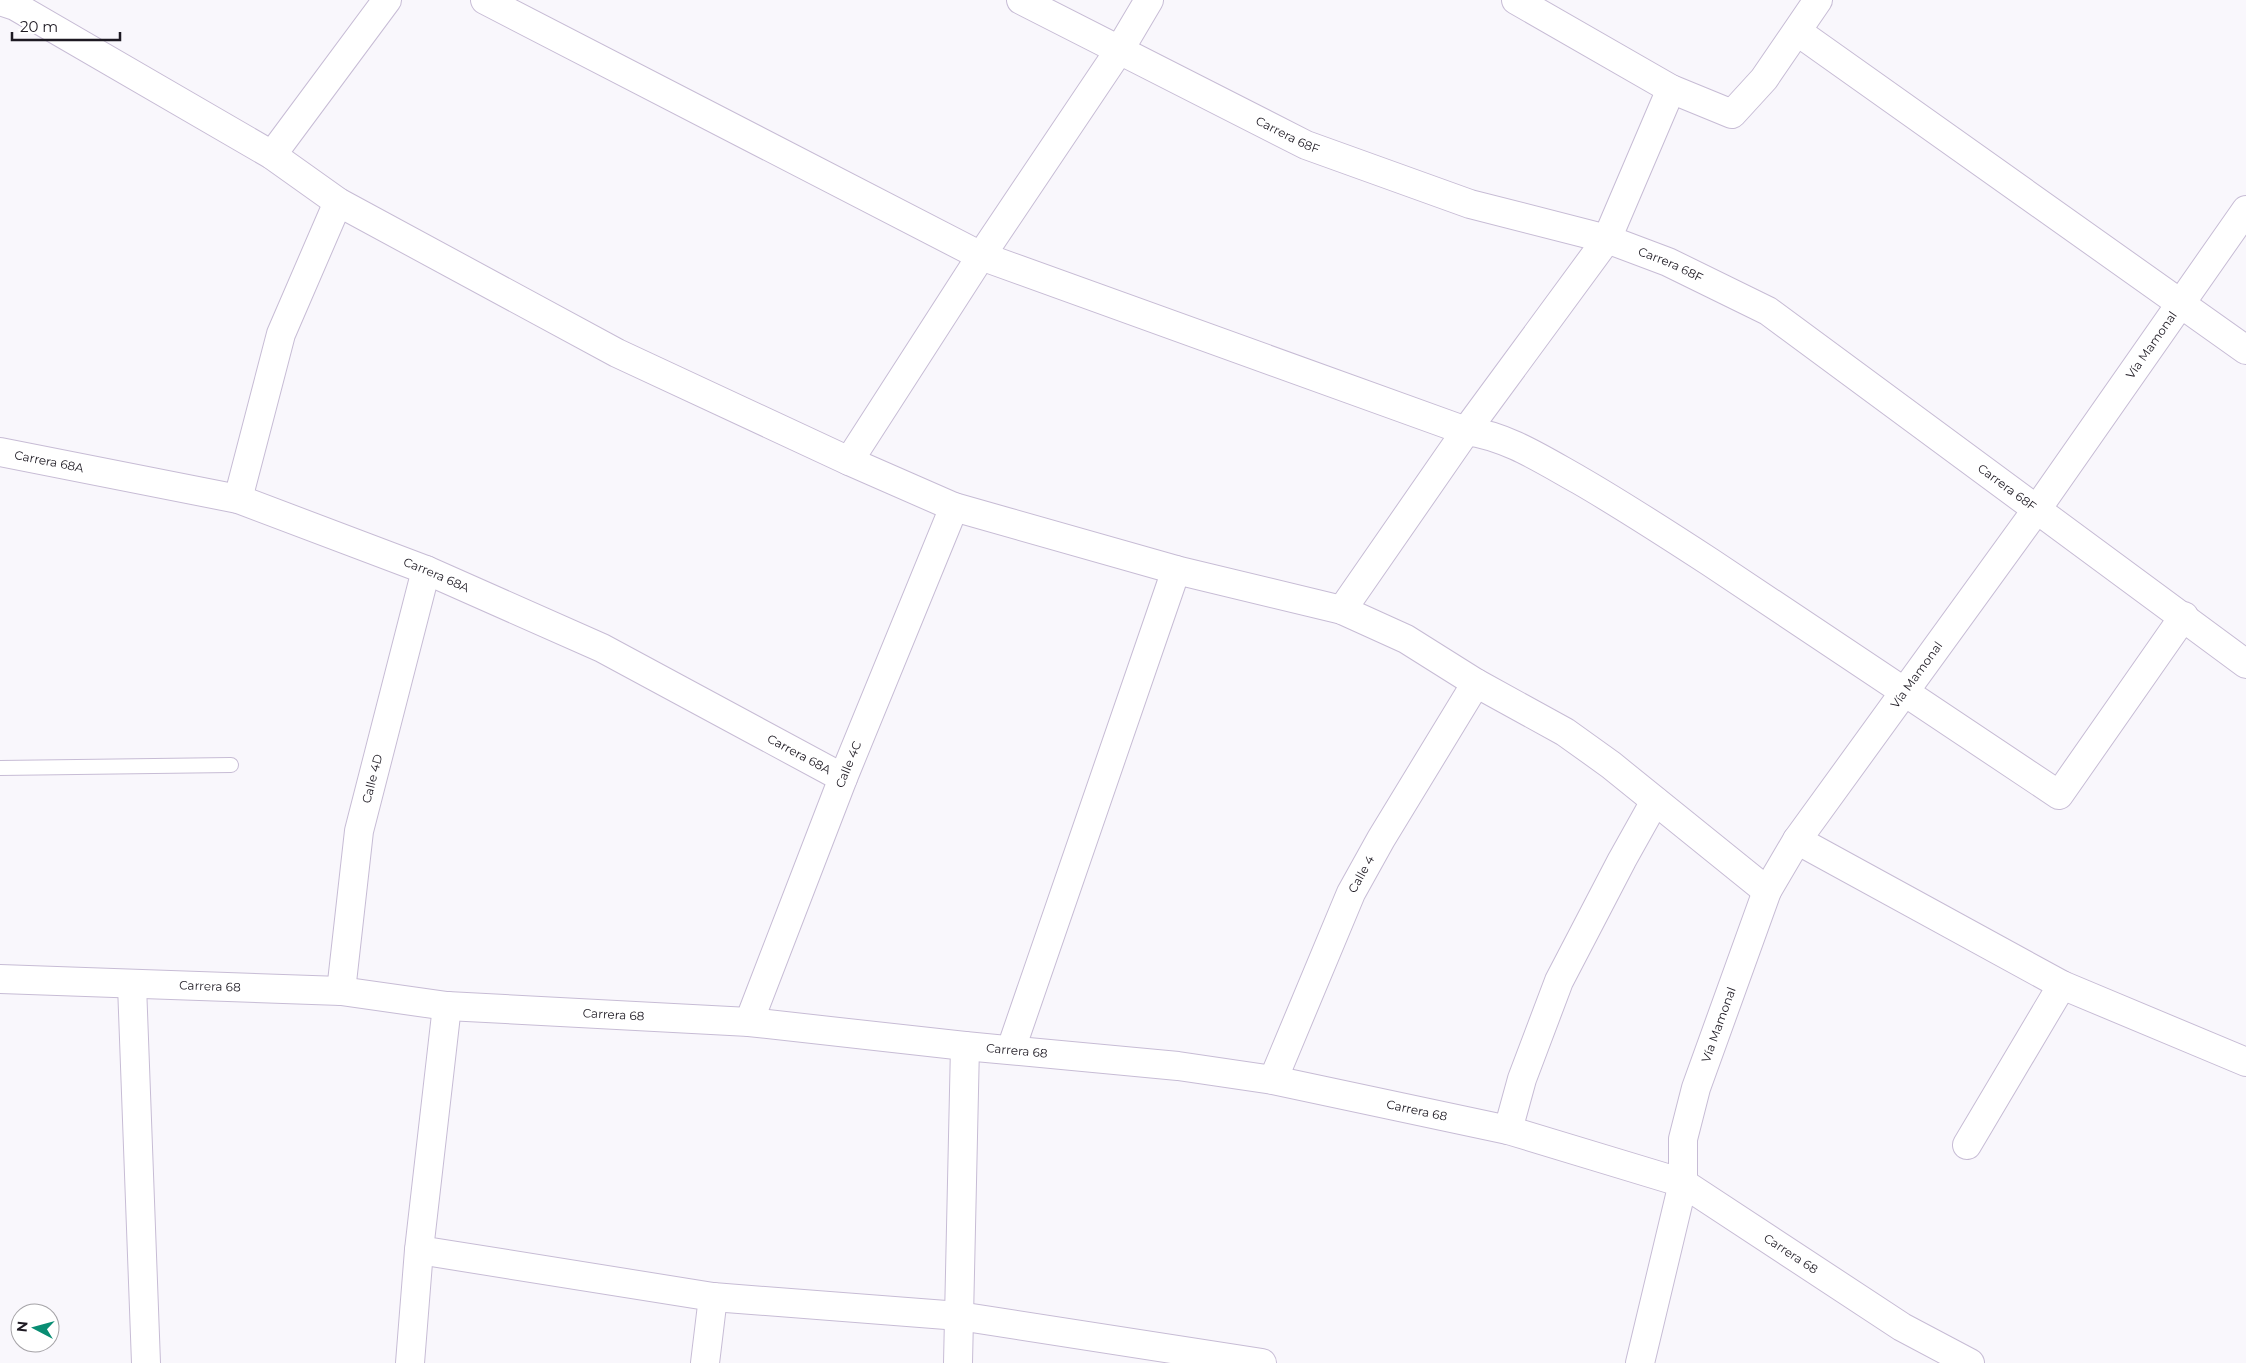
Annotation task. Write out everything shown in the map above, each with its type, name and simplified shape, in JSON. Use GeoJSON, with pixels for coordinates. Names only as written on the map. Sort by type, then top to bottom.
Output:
{"type":"FeatureCollection","features":[{"type":"Feature","properties":{"kind":"street"},"geometry":{"type":"LineString","coordinates":[[272,155],[387,0]]}},
{"type":"Feature","properties":{"kind":"street"},"geometry":{"type":"LineString","coordinates":[[485,0],[981,256],[1466,431],[1483,433],[1542,459],[1637,514],[1906,691],[2059,795],[2184,616]]}},
{"type":"Feature","properties":{"kind":"street","name":"Carrera 68F"},"geometry":{"type":"LineString","coordinates":[[1022,0],[1306,145],[1470,204],[1607,239],[1668,262],[1768,311],[2184,616],[2246,664]]}},
{"type":"Feature","properties":{"kind":"street"},"geometry":{"type":"LineString","coordinates":[[849,461],[981,256],[1120,49],[1149,0]]}},
{"type":"Feature","properties":{"kind":"street"},"geometry":{"type":"LineString","coordinates":[[1530,3],[1672,89],[1732,114],[1764,79],[1798,32],[1818,0]]}},
{"type":"Feature","properties":{"kind":"street"},"geometry":{"type":"LineString","coordinates":[[0,1],[15,6],[272,155],[338,202],[617,353],[849,461],[954,507],[1176,570],[1342,610],[1406,639],[1476,683],[1564,732],[1655,801],[1767,892]]}},
{"type":"Feature","properties":{"kind":"street"},"geometry":{"type":"LineString","coordinates":[[1798,32],[2246,350]]}},
{"type":"Feature","properties":{"kind":"street"},"geometry":{"type":"LineString","coordinates":[[1342,610],[1466,431],[1607,239],[1672,89]]}},
{"type":"Feature","properties":{"kind":"street"},"geometry":{"type":"LineString","coordinates":[[238,499],[281,334],[338,202]]}},
{"type":"Feature","properties":{"kind":"street","name":"Vía Mamonal"},"geometry":{"type":"LineString","coordinates":[[1640,1363],[1683,1183],[1683,1139],[1696,1088],[1767,892],[1797,840],[2037,509],[2246,210]]}},
{"type":"Feature","properties":{"kind":"street","name":"Carrera 68A"},"geometry":{"type":"LineString","coordinates":[[0,452],[238,499],[426,570],[602,648],[843,778]]}},
{"type":"Feature","properties":{"kind":"street","name":"Calle 4C"},"geometry":{"type":"LineString","coordinates":[[749,1022],[843,778],[954,507]]}},
{"type":"Feature","properties":{"kind":"street","name":"Calle 4D"},"geometry":{"type":"LineString","coordinates":[[341,991],[359,832],[426,570]]}},
{"type":"Feature","properties":{"kind":"street"},"geometry":{"type":"LineString","coordinates":[[1011,1049],[1176,570]]}},
{"type":"Feature","properties":{"kind":"street","name":"Calle 4"},"geometry":{"type":"LineString","coordinates":[[1273,1080],[1351,893],[1381,838],[1476,683]]}},
{"type":"Feature","properties":{"kind":"street"},"geometry":{"type":"LineString","coordinates":[[1508,1130],[1522,1079],[1559,981],[1655,801]]}},
{"type":"Feature","properties":{"kind":"street"},"geometry":{"type":"LineString","coordinates":[[1797,840],[2062,985],[2246,1062]]}},
{"type":"Feature","properties":{"kind":"street","name":"Carrera 68"},"geometry":{"type":"LineString","coordinates":[[0,979],[341,991],[447,1006],[749,1022],[965,1046],[1178,1066],[1273,1080],[1508,1130],[1683,1183],[1902,1327],[1970,1363]]}},
{"type":"Feature","properties":{"kind":"street"},"geometry":{"type":"LineString","coordinates":[[132,985],[146,1363]]}},
{"type":"Feature","properties":{"kind":"street"},"geometry":{"type":"LineString","coordinates":[[1967,1145],[2062,985]]}},
{"type":"Feature","properties":{"kind":"street"},"geometry":{"type":"LineString","coordinates":[[410,1363],[419,1250],[447,1006]]}},
{"type":"Feature","properties":{"kind":"street"},"geometry":{"type":"LineString","coordinates":[[958,1363],[965,1046]]}},
{"type":"Feature","properties":{"kind":"street"},"geometry":{"type":"LineString","coordinates":[[419,1250],[713,1297],[959,1316],[1262,1363]]}},
{"type":"Feature","properties":{"kind":"street"},"geometry":{"type":"LineString","coordinates":[[705,1363],[713,1297]]}},
{"type":"Feature","properties":{"kind":"lane"},"geometry":{"type":"LineString","coordinates":[[0,768],[231,765]]}}]}
